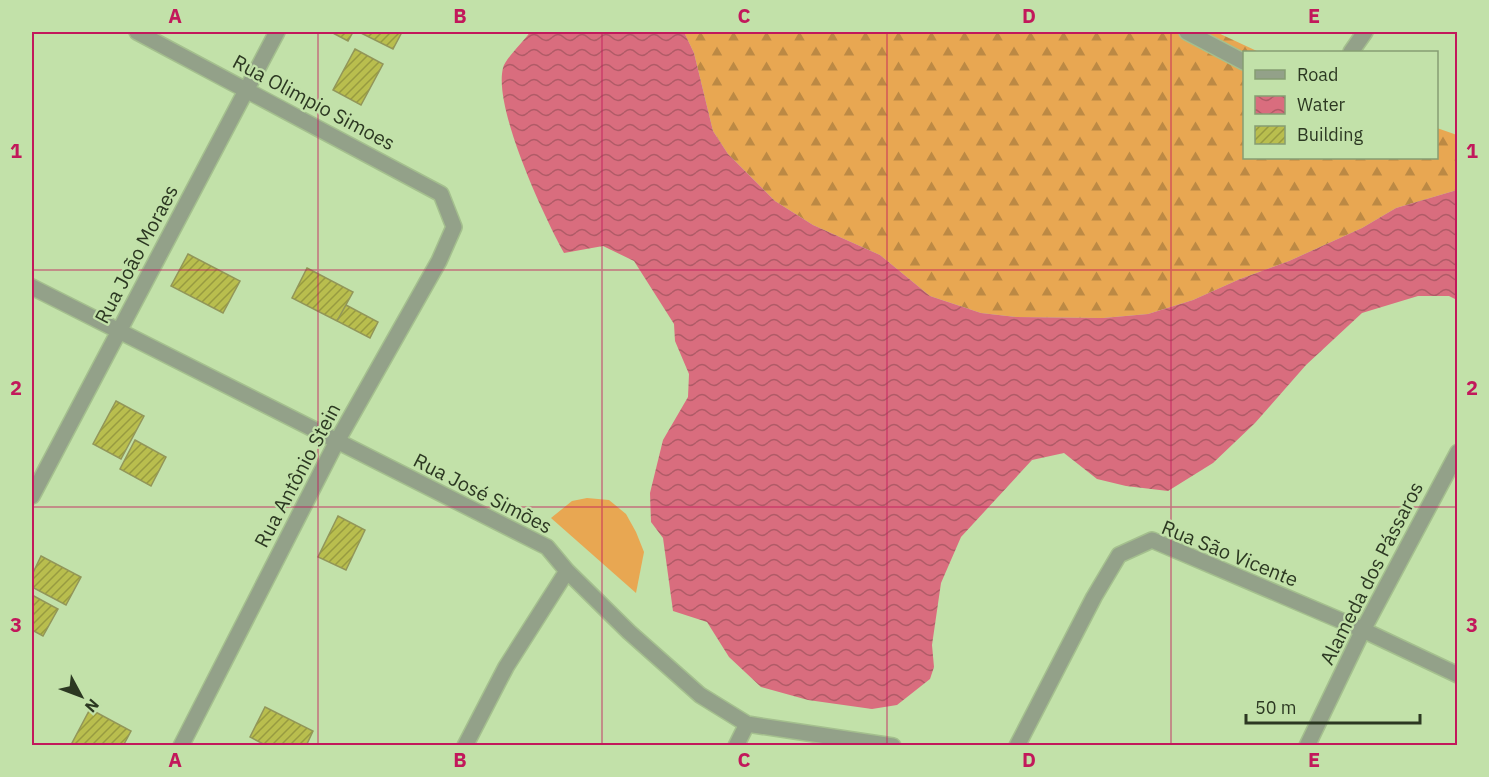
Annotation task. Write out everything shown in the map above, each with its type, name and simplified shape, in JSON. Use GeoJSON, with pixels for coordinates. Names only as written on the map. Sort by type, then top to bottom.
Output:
{"type":"FeatureCollection","features":[{"type":"Feature","properties":{"kind":"street","name":"Rua Olimpio Simoes"},"geometry":{"type":"LineString","coordinates":[[137,32],[441,194],[454,227]]}},
{"type":"Feature","properties":{"kind":"street","name":"Rua João Moraes"},"geometry":{"type":"LineString","coordinates":[[32,495],[277,32]]}},
{"type":"Feature","properties":{"kind":"street"},"geometry":{"type":"LineString","coordinates":[[1187,32],[1243,61]]}},
{"type":"Feature","properties":{"kind":"street"},"geometry":{"type":"LineString","coordinates":[[1353,51],[1365,32]]}},
{"type":"Feature","properties":{"kind":"street","name":"Rua Antônio Stein"},"geometry":{"type":"LineString","coordinates":[[181,746],[336,443],[439,261],[454,227]]}},
{"type":"Feature","properties":{"kind":"street","name":"Rua José Simões"},"geometry":{"type":"LineString","coordinates":[[32,287],[336,443],[548,547],[567,571],[629,632],[700,695],[747,724],[893,746]]}},
{"type":"Feature","properties":{"kind":"street","name":"Alameda dos Pássaros"},"geometry":{"type":"LineString","coordinates":[[1307,746],[1364,630],[1458,452]]}},
{"type":"Feature","properties":{"kind":"street","name":"Rua São Vicente"},"geometry":{"type":"LineString","coordinates":[[1017,746],[1094,597],[1119,555],[1152,540],[1364,630],[1458,675]]}},
{"type":"Feature","properties":{"kind":"street"},"geometry":{"type":"LineString","coordinates":[[465,746],[506,667],[567,571]]}},
{"type":"Feature","properties":{"kind":"street"},"geometry":{"type":"LineString","coordinates":[[736,746],[747,724]]}},
{"type":"Feature","properties":{"kind":"green space"},"geometry":{"type":"Polygon","coordinates":[[[684,32],[1216,32],[1257,51],[1243,51],[1243,159],[1438,159],[1438,128],[1457,135],[1457,190],[1396,208],[1362,228],[1289,261],[1193,300],[1148,314],[1103,318],[1016,317],[981,313],[930,296],[880,255],[813,225],[775,201],[728,154],[713,131],[694,53],[684,32]]]}},
{"type":"Feature","properties":{"kind":"green space"},"geometry":{"type":"Polygon","coordinates":[[[587,498],[609,500],[626,514],[636,532],[644,552],[636,593],[551,518],[572,501],[587,498]]]}},
{"type":"Feature","properties":{"kind":"water"},"geometry":{"type":"Polygon","coordinates":[[[530,32],[684,32],[694,53],[713,131],[728,154],[775,201],[813,225],[880,255],[930,296],[981,313],[1016,317],[1103,318],[1148,314],[1193,300],[1289,261],[1362,228],[1396,208],[1457,190],[1457,300],[1449,296],[1418,296],[1362,313],[1306,365],[1255,423],[1213,463],[1168,491],[1126,486],[1097,479],[1064,453],[1032,460],[961,537],[941,583],[932,645],[934,667],[930,679],[897,705],[872,709],[808,700],[761,687],[729,657],[707,622],[673,611],[663,538],[651,522],[650,493],[663,440],[688,397],[689,374],[675,341],[674,324],[634,261],[603,246],[564,253],[533,189],[513,134],[502,86],[504,64],[530,32]]]}},
{"type":"Feature","properties":{"kind":"building"},"geometry":{"type":"Polygon","coordinates":[[[331,32],[353,32],[348,41],[331,32]]]}},
{"type":"Feature","properties":{"kind":"building"},"geometry":{"type":"Polygon","coordinates":[[[359,32],[402,32],[393,49],[359,32]]]}},
{"type":"Feature","properties":{"kind":"building"},"geometry":{"type":"Polygon","coordinates":[[[355,49],[383,64],[361,105],[333,90],[355,49]]]}},
{"type":"Feature","properties":{"kind":"building"},"geometry":{"type":"Polygon","coordinates":[[[188,254],[240,281],[223,313],[171,286],[188,254]]]}},
{"type":"Feature","properties":{"kind":"building"},"geometry":{"type":"Polygon","coordinates":[[[307,268],[353,292],[337,321],[292,298],[307,268]]]}},
{"type":"Feature","properties":{"kind":"building"},"geometry":{"type":"Polygon","coordinates":[[[346,305],[378,322],[370,338],[337,321],[346,305]]]}},
{"type":"Feature","properties":{"kind":"building"},"geometry":{"type":"Polygon","coordinates":[[[116,401],[144,416],[121,459],[93,444],[116,401]]]}},
{"type":"Feature","properties":{"kind":"building"},"geometry":{"type":"Polygon","coordinates":[[[135,440],[166,457],[151,486],[120,469],[135,440]]]}},
{"type":"Feature","properties":{"kind":"building"},"geometry":{"type":"Polygon","coordinates":[[[338,516],[365,530],[346,570],[318,557],[338,516]]]}},
{"type":"Feature","properties":{"kind":"building"},"geometry":{"type":"Polygon","coordinates":[[[41,556],[81,577],[66,605],[32,587],[32,575],[41,556]]]}},
{"type":"Feature","properties":{"kind":"building"},"geometry":{"type":"Polygon","coordinates":[[[32,595],[58,609],[43,636],[32,630],[32,595]]]}},
{"type":"Feature","properties":{"kind":"building"},"geometry":{"type":"Polygon","coordinates":[[[265,707],[313,731],[306,746],[267,746],[250,737],[265,707]]]}},
{"type":"Feature","properties":{"kind":"building"},"geometry":{"type":"Polygon","coordinates":[[[90,709],[131,731],[123,746],[77,746],[72,743],[90,709]]]}}]}
